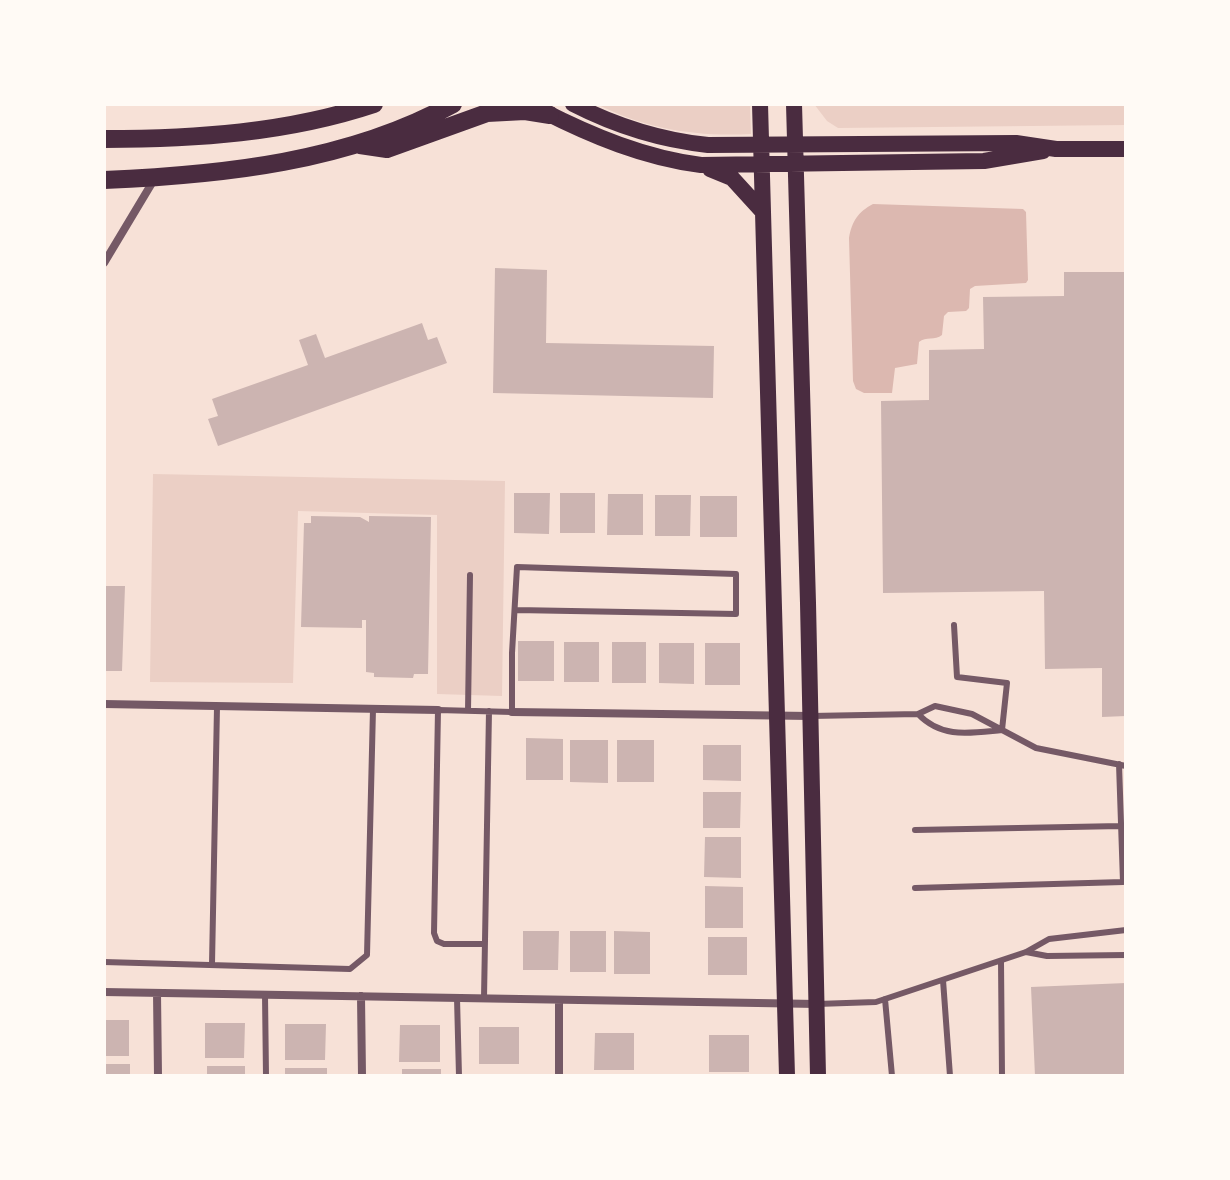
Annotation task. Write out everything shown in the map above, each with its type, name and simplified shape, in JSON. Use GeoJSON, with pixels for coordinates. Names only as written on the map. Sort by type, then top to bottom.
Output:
{"type":"FeatureCollection","features":[{"type":"Feature","properties":{"kind":"main road"},"geometry":{"type":"LineString","coordinates":[[104,139],[176,139],[255,130],[333,117],[372,104]]}},
{"type":"Feature","properties":{"kind":"main road"},"geometry":{"type":"LineString","coordinates":[[104,180],[155,178],[267,164],[358,145],[453,104]]}},
{"type":"Feature","properties":{"kind":"main road"},"geometry":{"type":"LineString","coordinates":[[528,104],[633,150],[701,165],[984,161],[1056,149]]}},
{"type":"Feature","properties":{"kind":"main road"},"geometry":{"type":"LineString","coordinates":[[573,104],[620,127],[682,142],[1016,143],[1056,149],[1126,149]]}},
{"type":"Feature","properties":{"kind":"main road"},"geometry":{"type":"LineString","coordinates":[[760,104],[787,1076]]}},
{"type":"Feature","properties":{"kind":"main road"},"geometry":{"type":"LineString","coordinates":[[794,104],[818,1076]]}},
{"type":"Feature","properties":{"kind":"main road"},"geometry":{"type":"LineString","coordinates":[[358,145],[387,149],[487,113],[525,111],[550,115]]}},
{"type":"Feature","properties":{"kind":"main road"},"geometry":{"type":"LineString","coordinates":[[701,165],[732,178],[763,212]]}},
{"type":"Feature","properties":{"kind":"street"},"geometry":{"type":"LineString","coordinates":[[104,263],[155,178]]}},
{"type":"Feature","properties":{"kind":"street"},"geometry":{"type":"LineString","coordinates":[[104,704],[438,710]]}},
{"type":"Feature","properties":{"kind":"street"},"geometry":{"type":"LineString","coordinates":[[512,712],[811,716]]}},
{"type":"Feature","properties":{"kind":"street"},"geometry":{"type":"LineString","coordinates":[[104,992],[817,1004]]}},
{"type":"Feature","properties":{"kind":"street"},"geometry":{"type":"LineString","coordinates":[[157,993],[158,1076]]}},
{"type":"Feature","properties":{"kind":"street"},"geometry":{"type":"LineString","coordinates":[[361,996],[362,1076]]}},
{"type":"Feature","properties":{"kind":"street"},"geometry":{"type":"LineString","coordinates":[[559,1000],[559,1076]]}},
{"type":"Feature","properties":{"kind":"lane"},"geometry":{"type":"LineString","coordinates":[[485,944],[444,944],[437,941],[434,933],[438,710],[512,712],[517,567],[736,574],[736,614],[516,610]]}},
{"type":"Feature","properties":{"kind":"lane"},"geometry":{"type":"LineString","coordinates":[[468,711],[470,575]]}},
{"type":"Feature","properties":{"kind":"lane"},"geometry":{"type":"LineString","coordinates":[[954,625],[957,677],[1007,683],[1002,730]]}},
{"type":"Feature","properties":{"kind":"lane"},"geometry":{"type":"LineString","coordinates":[[811,716],[918,714],[935,706],[972,714],[1036,748],[1122,765],[1121,826],[1125,882],[915,888]]}},
{"type":"Feature","properties":{"kind":"lane"},"geometry":{"type":"LineString","coordinates":[[212,964],[217,707]]}},
{"type":"Feature","properties":{"kind":"lane"},"geometry":{"type":"LineString","coordinates":[[104,962],[350,969],[367,955],[373,709]]}},
{"type":"Feature","properties":{"kind":"lane"},"geometry":{"type":"LineString","coordinates":[[484,998],[489,711]]}},
{"type":"Feature","properties":{"kind":"lane"},"geometry":{"type":"LineString","coordinates":[[918,714],[930,726],[958,735],[1002,730]]}},
{"type":"Feature","properties":{"kind":"lane"},"geometry":{"type":"LineString","coordinates":[[915,830],[1121,826]]}},
{"type":"Feature","properties":{"kind":"lane"},"geometry":{"type":"LineString","coordinates":[[817,1004],[876,1002],[1026,952],[1049,939],[1126,930]]}},
{"type":"Feature","properties":{"kind":"lane"},"geometry":{"type":"LineString","coordinates":[[1026,952],[1047,956],[1126,955]]}},
{"type":"Feature","properties":{"kind":"lane"},"geometry":{"type":"LineString","coordinates":[[1001,961],[1002,1076]]}},
{"type":"Feature","properties":{"kind":"lane"},"geometry":{"type":"LineString","coordinates":[[943,980],[950,1076]]}},
{"type":"Feature","properties":{"kind":"lane"},"geometry":{"type":"LineString","coordinates":[[265,995],[266,1076]]}},
{"type":"Feature","properties":{"kind":"lane"},"geometry":{"type":"LineString","coordinates":[[457,998],[459,1076]]}},
{"type":"Feature","properties":{"kind":"lane"},"geometry":{"type":"LineString","coordinates":[[885,999],[892,1076]]}},
{"type":"Feature","properties":{"kind":"shaded area"},"geometry":{"type":"Polygon","coordinates":[[[597,104],[750,104],[751,134],[672,130],[634,120],[597,104]]]}},
{"type":"Feature","properties":{"kind":"shaded area"},"geometry":{"type":"Polygon","coordinates":[[[814,104],[1126,104],[1126,125],[838,128],[827,121],[814,104]]]}},
{"type":"Feature","properties":{"kind":"shaded area"},"geometry":{"type":"Polygon","coordinates":[[[873,204],[1023,209],[1026,212],[1026,283],[975,286],[970,289],[969,308],[948,312],[944,316],[942,335],[919,342],[917,364],[895,368],[892,393],[864,393],[856,389],[853,381],[849,238],[856,218],[873,204]]]}},
{"type":"Feature","properties":{"kind":"shaded area"},"geometry":{"type":"Polygon","coordinates":[[[153,474],[505,481],[502,696],[437,694],[437,515],[298,511],[293,683],[150,682],[153,474]]]}},
{"type":"Feature","properties":{"kind":"building"},"geometry":{"type":"Polygon","coordinates":[[[495,268],[547,270],[546,343],[714,346],[713,398],[493,393],[495,268]]]}},
{"type":"Feature","properties":{"kind":"building"},"geometry":{"type":"Polygon","coordinates":[[[1064,272],[1125,272],[1126,716],[1102,717],[1102,668],[1045,669],[1044,591],[883,593],[881,401],[929,400],[929,350],[984,349],[983,297],[1064,296],[1064,272]]]}},
{"type":"Feature","properties":{"kind":"building"},"geometry":{"type":"Polygon","coordinates":[[[422,323],[428,340],[437,337],[447,363],[218,446],[208,419],[218,416],[212,399],[308,365],[299,340],[316,334],[325,358],[422,323]]]}},
{"type":"Feature","properties":{"kind":"building"},"geometry":{"type":"Polygon","coordinates":[[[514,493],[550,493],[549,534],[514,533],[514,493]]]}},
{"type":"Feature","properties":{"kind":"building"},"geometry":{"type":"Polygon","coordinates":[[[560,493],[595,493],[595,533],[560,533],[560,493]]]}},
{"type":"Feature","properties":{"kind":"building"},"geometry":{"type":"Polygon","coordinates":[[[608,494],[643,494],[643,535],[607,535],[608,494]]]}},
{"type":"Feature","properties":{"kind":"building"},"geometry":{"type":"Polygon","coordinates":[[[655,495],[691,495],[690,536],[655,536],[655,495]]]}},
{"type":"Feature","properties":{"kind":"building"},"geometry":{"type":"Polygon","coordinates":[[[700,496],[737,496],[737,537],[700,537],[700,496]]]}},
{"type":"Feature","properties":{"kind":"building"},"geometry":{"type":"Polygon","coordinates":[[[311,516],[360,517],[369,522],[369,516],[431,517],[428,674],[414,674],[413,678],[374,677],[374,673],[366,672],[366,620],[362,620],[362,628],[301,627],[304,523],[311,523],[311,516]]]}},
{"type":"Feature","properties":{"kind":"building"},"geometry":{"type":"Polygon","coordinates":[[[104,586],[125,586],[122,671],[104,671],[104,586]]]}},
{"type":"Feature","properties":{"kind":"building"},"geometry":{"type":"Polygon","coordinates":[[[518,641],[554,641],[554,681],[518,681],[518,641]]]}},
{"type":"Feature","properties":{"kind":"building"},"geometry":{"type":"Polygon","coordinates":[[[564,642],[599,642],[599,682],[564,682],[564,642]]]}},
{"type":"Feature","properties":{"kind":"building"},"geometry":{"type":"Polygon","coordinates":[[[612,642],[646,642],[646,683],[612,683],[612,642]]]}},
{"type":"Feature","properties":{"kind":"building"},"geometry":{"type":"Polygon","coordinates":[[[659,643],[694,643],[694,684],[659,683],[659,643]]]}},
{"type":"Feature","properties":{"kind":"building"},"geometry":{"type":"Polygon","coordinates":[[[705,643],[740,643],[740,685],[705,685],[705,643]]]}},
{"type":"Feature","properties":{"kind":"building"},"geometry":{"type":"Polygon","coordinates":[[[526,738],[563,739],[563,780],[526,780],[526,738]]]}},
{"type":"Feature","properties":{"kind":"building"},"geometry":{"type":"Polygon","coordinates":[[[570,740],[608,740],[608,783],[570,782],[570,740]]]}},
{"type":"Feature","properties":{"kind":"building"},"geometry":{"type":"Polygon","coordinates":[[[617,740],[654,740],[654,782],[617,782],[617,740]]]}},
{"type":"Feature","properties":{"kind":"building"},"geometry":{"type":"Polygon","coordinates":[[[703,745],[741,745],[741,781],[703,780],[703,745]]]}},
{"type":"Feature","properties":{"kind":"building"},"geometry":{"type":"Polygon","coordinates":[[[703,792],[741,792],[740,828],[703,828],[703,792]]]}},
{"type":"Feature","properties":{"kind":"building"},"geometry":{"type":"Polygon","coordinates":[[[705,837],[741,837],[741,878],[704,877],[705,837]]]}},
{"type":"Feature","properties":{"kind":"building"},"geometry":{"type":"Polygon","coordinates":[[[705,886],[743,887],[743,928],[705,928],[705,886]]]}},
{"type":"Feature","properties":{"kind":"building"},"geometry":{"type":"Polygon","coordinates":[[[523,931],[559,931],[558,970],[523,970],[523,931]]]}},
{"type":"Feature","properties":{"kind":"building"},"geometry":{"type":"Polygon","coordinates":[[[570,931],[606,931],[606,972],[570,972],[570,931]]]}},
{"type":"Feature","properties":{"kind":"building"},"geometry":{"type":"Polygon","coordinates":[[[614,931],[650,932],[650,974],[614,974],[614,931]]]}},
{"type":"Feature","properties":{"kind":"building"},"geometry":{"type":"Polygon","coordinates":[[[708,937],[747,937],[747,975],[708,975],[708,937]]]}},
{"type":"Feature","properties":{"kind":"building"},"geometry":{"type":"Polygon","coordinates":[[[1126,983],[1126,1076],[1035,1076],[1031,987],[1126,983]]]}},
{"type":"Feature","properties":{"kind":"building"},"geometry":{"type":"Polygon","coordinates":[[[104,1020],[129,1020],[129,1056],[104,1056],[104,1020]]]}},
{"type":"Feature","properties":{"kind":"building"},"geometry":{"type":"Polygon","coordinates":[[[205,1023],[245,1023],[244,1058],[205,1058],[205,1023]]]}},
{"type":"Feature","properties":{"kind":"building"},"geometry":{"type":"Polygon","coordinates":[[[285,1024],[326,1024],[325,1060],[285,1060],[285,1024]]]}},
{"type":"Feature","properties":{"kind":"building"},"geometry":{"type":"Polygon","coordinates":[[[400,1025],[440,1025],[440,1062],[399,1062],[400,1025]]]}},
{"type":"Feature","properties":{"kind":"building"},"geometry":{"type":"Polygon","coordinates":[[[479,1027],[519,1027],[519,1064],[479,1064],[479,1027]]]}},
{"type":"Feature","properties":{"kind":"building"},"geometry":{"type":"Polygon","coordinates":[[[595,1033],[634,1033],[634,1070],[594,1070],[595,1033]]]}},
{"type":"Feature","properties":{"kind":"building"},"geometry":{"type":"Polygon","coordinates":[[[709,1035],[749,1035],[749,1072],[709,1072],[709,1035]]]}},
{"type":"Feature","properties":{"kind":"building"},"geometry":{"type":"Polygon","coordinates":[[[104,1064],[130,1064],[130,1076],[104,1076],[104,1064]]]}},
{"type":"Feature","properties":{"kind":"building"},"geometry":{"type":"Polygon","coordinates":[[[207,1066],[245,1066],[245,1076],[207,1076],[207,1066]]]}},
{"type":"Feature","properties":{"kind":"building"},"geometry":{"type":"Polygon","coordinates":[[[285,1068],[327,1068],[327,1076],[285,1076],[285,1068]]]}},
{"type":"Feature","properties":{"kind":"building"},"geometry":{"type":"Polygon","coordinates":[[[402,1069],[441,1069],[441,1076],[402,1076],[402,1069]]]}}]}
